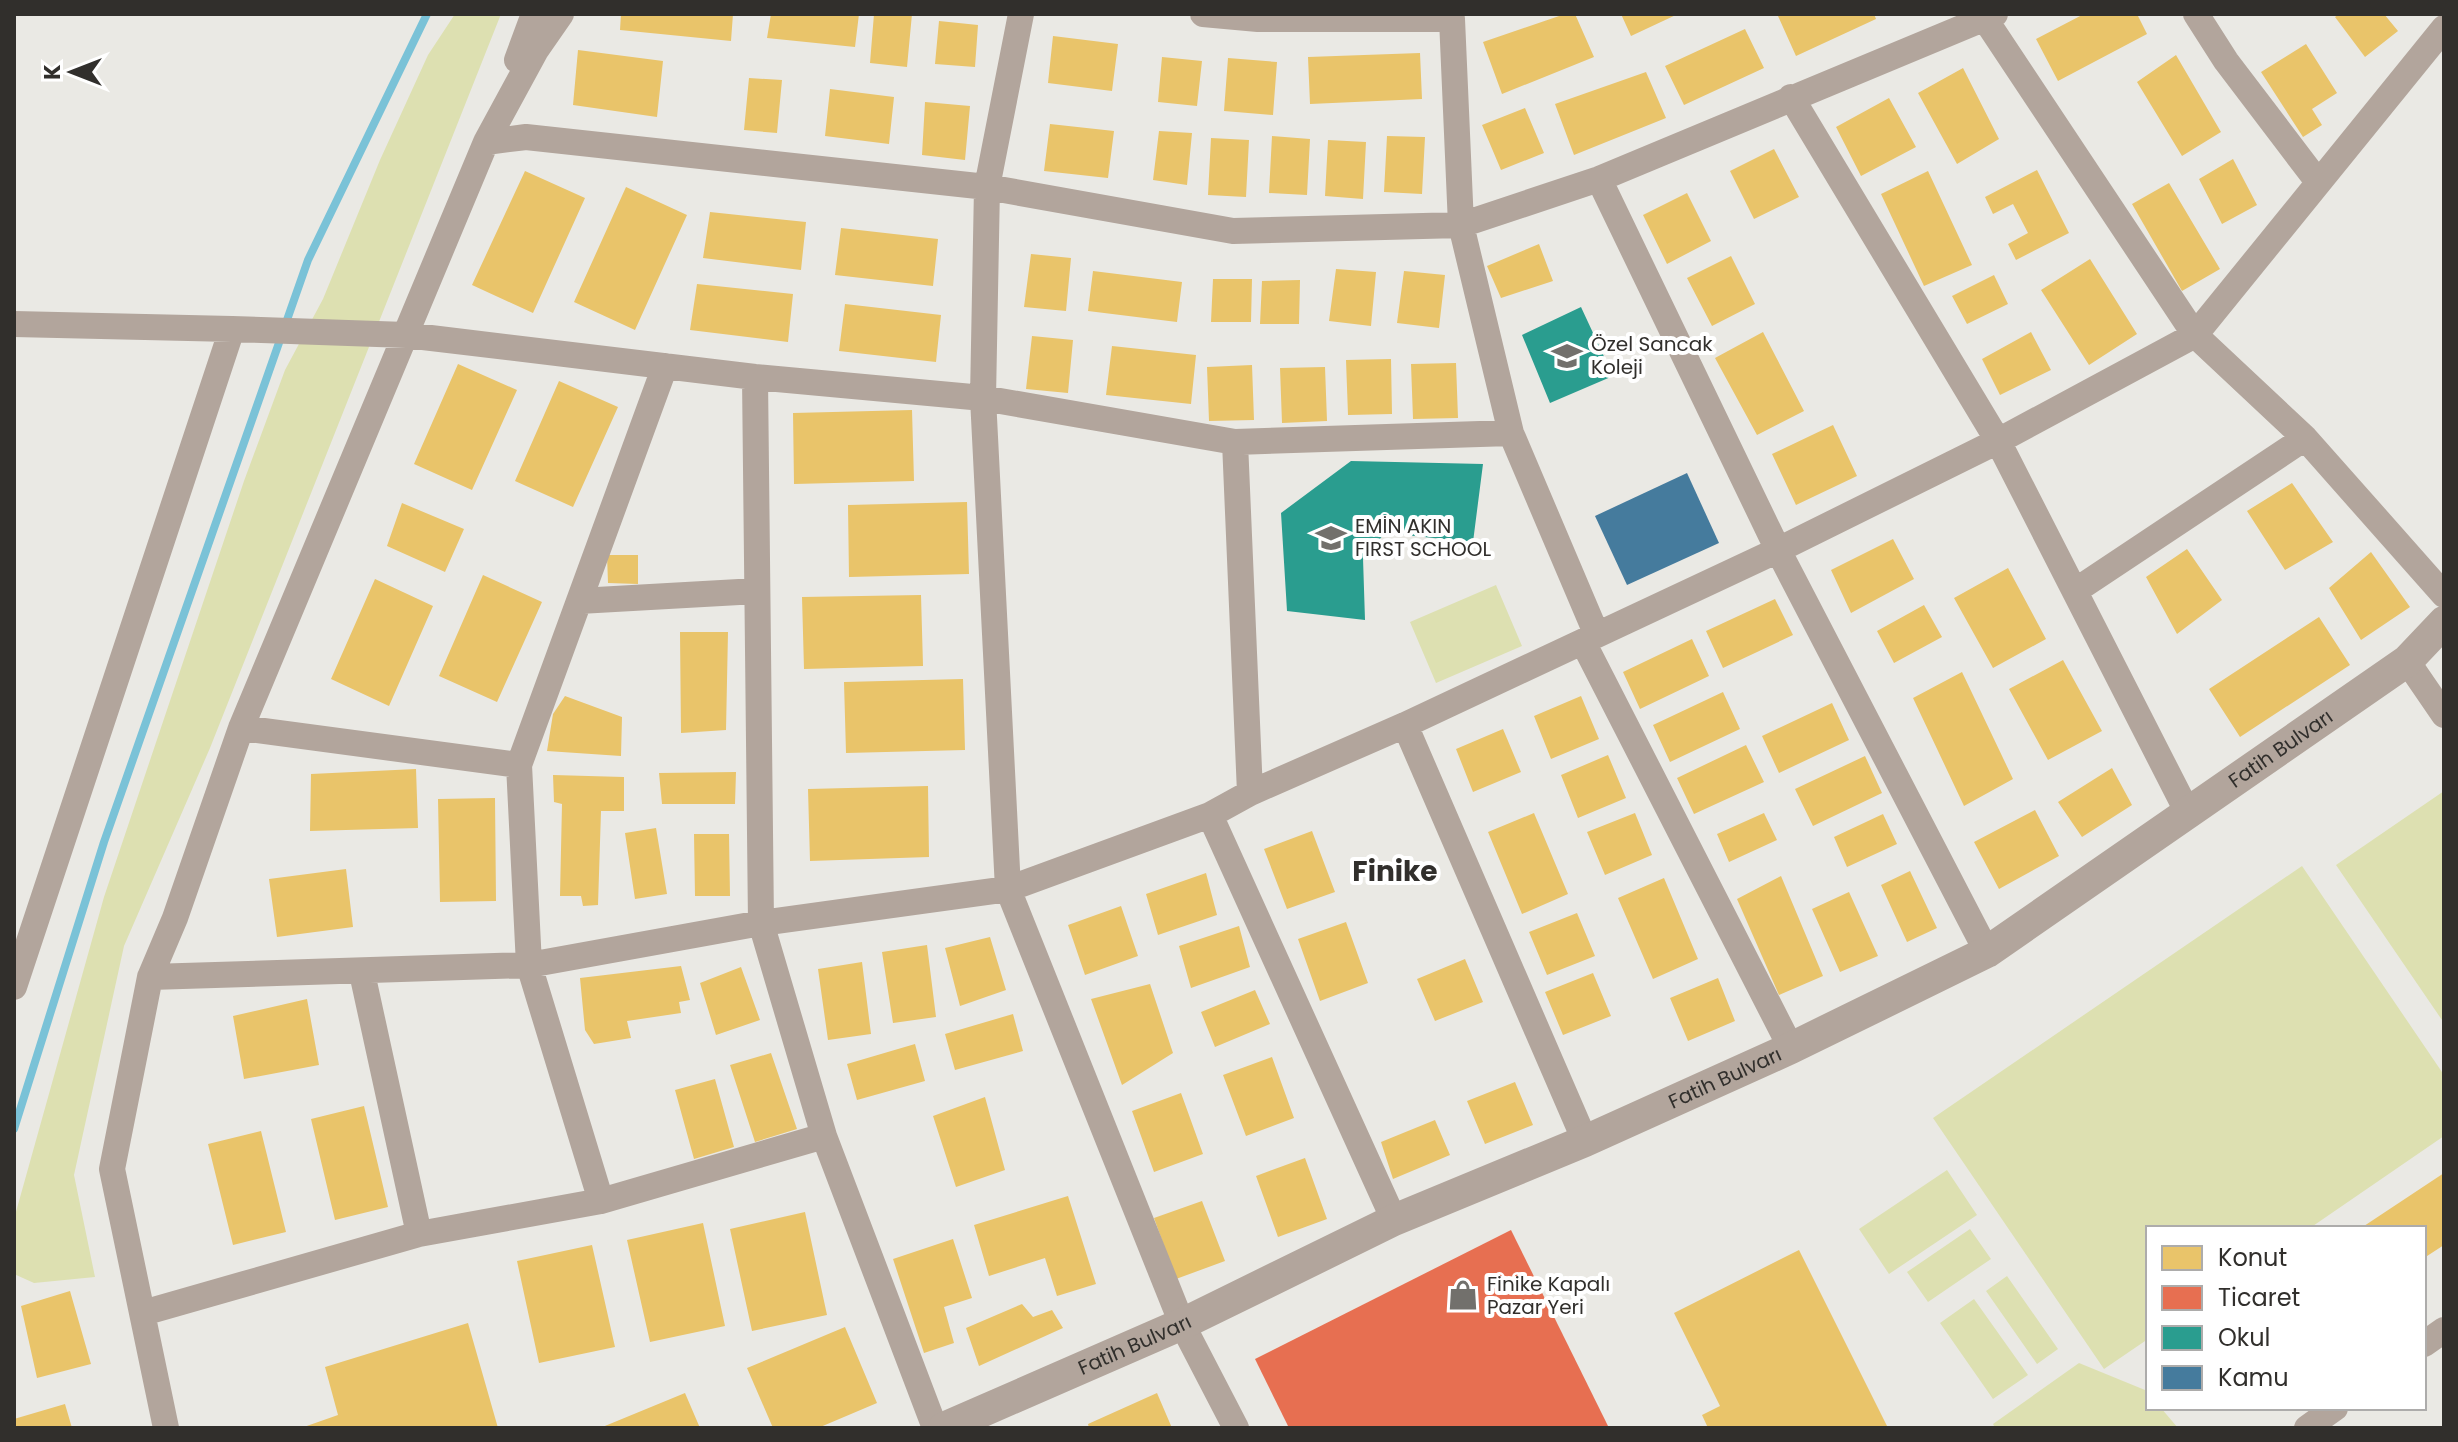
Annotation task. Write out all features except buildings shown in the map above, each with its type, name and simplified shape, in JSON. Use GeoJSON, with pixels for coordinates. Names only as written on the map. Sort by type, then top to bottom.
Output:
{"type":"FeatureCollection","features":[{"type":"Feature","properties":{"kind":"street"},"geometry":{"type":"LineString","coordinates":[[166,1428],[112,1169],[150,977],[175,918],[241,728],[486,142],[534,14]]}},
{"type":"Feature","properties":{"kind":"street"},"geometry":{"type":"LineString","coordinates":[[486,142],[536,50],[561,14]]}},
{"type":"Feature","properties":{"kind":"street"},"geometry":{"type":"LineString","coordinates":[[1021,14],[987,187],[983,398],[1008,889],[1182,1324],[1236,1428]]}},
{"type":"Feature","properties":{"kind":"street"},"geometry":{"type":"LineString","coordinates":[[1203,14],[1258,19],[1458,16],[1461,225],[1511,433],[1590,637],[1791,1048]]}},
{"type":"Feature","properties":{"kind":"street"},"geometry":{"type":"LineString","coordinates":[[2196,14],[2226,61],[2318,182]]}},
{"type":"Feature","properties":{"kind":"street"},"geometry":{"type":"LineString","coordinates":[[150,977],[362,973],[529,965],[761,923],[1008,889],[1210,815],[1250,793],[1405,725],[1778,550],[1998,441],[2195,335],[2444,28],[2435,14]]}},
{"type":"Feature","properties":{"kind":"street"},"geometry":{"type":"LineString","coordinates":[[486,142],[526,137],[987,187],[1233,231],[1461,225],[1599,179],[1990,16],[2195,335],[2305,438],[2444,595]]}},
{"type":"Feature","properties":{"kind":"street"},"geometry":{"type":"LineString","coordinates":[[1791,97],[1998,441],[2189,815]]}},
{"type":"Feature","properties":{"kind":"street"},"geometry":{"type":"LineString","coordinates":[[1599,179],[1778,550],[1987,952]]}},
{"type":"Feature","properties":{"kind":"street"},"geometry":{"type":"LineString","coordinates":[[14,324],[406,335],[755,377],[983,398],[1235,442],[1511,433]]}},
{"type":"Feature","properties":{"kind":"street"},"geometry":{"type":"LineString","coordinates":[[14,987],[232,329]]}},
{"type":"Feature","properties":{"kind":"street"},"geometry":{"type":"LineString","coordinates":[[601,1201],[529,965],[519,765],[665,366]]}},
{"type":"Feature","properties":{"kind":"street"},"geometry":{"type":"LineString","coordinates":[[755,377],[761,923],[824,1136],[935,1428]]}},
{"type":"Feature","properties":{"kind":"street"},"geometry":{"type":"LineString","coordinates":[[2075,591],[2305,438]]}},
{"type":"Feature","properties":{"kind":"street"},"geometry":{"type":"LineString","coordinates":[[1235,442],[1250,793]]}},
{"type":"Feature","properties":{"kind":"street"},"geometry":{"type":"LineString","coordinates":[[579,601],[757,591]]}},
{"type":"Feature","properties":{"kind":"street","name":"Fatih Bulvarı"},"geometry":{"type":"LineString","coordinates":[[944,1428],[1182,1324],[1394,1220],[1585,1141],[1791,1048],[1987,952],[2189,815],[2407,661],[2444,622]]}},
{"type":"Feature","properties":{"kind":"street"},"geometry":{"type":"LineString","coordinates":[[2407,661],[2444,715]]}},
{"type":"Feature","properties":{"kind":"street"},"geometry":{"type":"LineString","coordinates":[[1405,725],[1585,1141]]}},
{"type":"Feature","properties":{"kind":"street"},"geometry":{"type":"LineString","coordinates":[[241,728],[519,765]]}},
{"type":"Feature","properties":{"kind":"street"},"geometry":{"type":"LineString","coordinates":[[1210,815],[1394,1220]]}},
{"type":"Feature","properties":{"kind":"street"},"geometry":{"type":"LineString","coordinates":[[362,973],[419,1234]]}},
{"type":"Feature","properties":{"kind":"street"},"geometry":{"type":"LineString","coordinates":[[143,1313],[419,1234],[601,1201],[824,1136]]}},
{"type":"Feature","properties":{"kind":"street"},"geometry":{"type":"LineString","coordinates":[[2426,1343],[2444,1330]]}},
{"type":"Feature","properties":{"kind":"street"},"geometry":{"type":"LineString","coordinates":[[2307,1428],[2332,1410]]}},
{"type":"Feature","properties":{"kind":"green space"},"geometry":{"type":"Polygon","coordinates":[[[455,14],[501,14],[210,748],[124,946],[74,1175],[95,1277],[34,1283],[14,1274],[14,1219],[104,897],[244,481],[285,370],[323,299],[380,160],[428,55],[455,14]]]}},
{"type":"Feature","properties":{"kind":"green space"},"geometry":{"type":"Polygon","coordinates":[[[1496,585],[1522,646],[1436,683],[1410,622],[1496,585]]]}},
{"type":"Feature","properties":{"kind":"green space"},"geometry":{"type":"Polygon","coordinates":[[[2444,791],[2444,1023],[2336,865],[2444,791]]]}},
{"type":"Feature","properties":{"kind":"green space"},"geometry":{"type":"Polygon","coordinates":[[[2302,866],[2444,1075],[2444,1136],[2313,1226],[2146,1226],[2146,1340],[2104,1369],[1933,1118],[2302,866]]]}},
{"type":"Feature","properties":{"kind":"green space"},"geometry":{"type":"Polygon","coordinates":[[[1947,1170],[1977,1215],[1889,1274],[1859,1229],[1947,1170]]]}},
{"type":"Feature","properties":{"kind":"green space"},"geometry":{"type":"Polygon","coordinates":[[[1970,1229],[1991,1259],[1928,1302],[1907,1272],[1970,1229]]]}},
{"type":"Feature","properties":{"kind":"green space"},"geometry":{"type":"Polygon","coordinates":[[[2007,1276],[2058,1349],[2037,1364],[1986,1291],[2007,1276]]]}},
{"type":"Feature","properties":{"kind":"green space"},"geometry":{"type":"Polygon","coordinates":[[[1974,1299],[2028,1375],[1993,1399],[1940,1323],[1974,1299]]]}},
{"type":"Feature","properties":{"kind":"green space"},"geometry":{"type":"Polygon","coordinates":[[[2079,1363],[2145,1390],[2146,1410],[2163,1410],[2178,1428],[1995,1428],[1993,1424],[2079,1363]]]}},
{"type":"Feature","properties":{"kind":"waterway"},"geometry":{"type":"LineString","coordinates":[[14,1129],[104,842],[308,260],[427,14]]}},
{"type":"Feature","properties":{"kind":"place","name":"Özel Sancak Koleji"},"geometry":{"type":"Point","coordinates":[1567,356]}},
{"type":"Feature","properties":{"kind":"place","name":"EMİN AKIN FIRST SCHOOL"},"geometry":{"type":"Point","coordinates":[1331,538]}},
{"type":"Feature","properties":{"kind":"place","name":"Finike Kapalı Pazar Yeri"},"geometry":{"type":"Point","coordinates":[1463,1295]}},
{"type":"Feature","properties":{"kind":"district","name":"Finike"},"geometry":{"type":"Point","coordinates":[1395,871]}}]}
